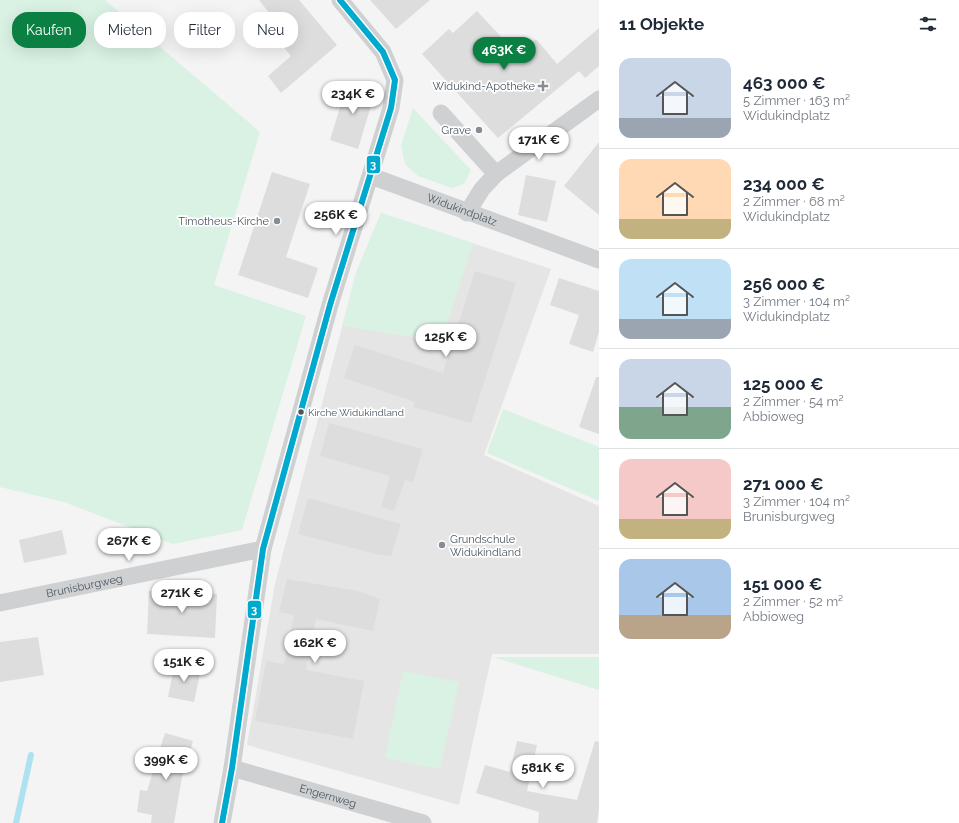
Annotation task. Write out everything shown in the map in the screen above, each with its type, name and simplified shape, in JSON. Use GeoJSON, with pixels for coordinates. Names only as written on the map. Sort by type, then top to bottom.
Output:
{"type":"FeatureCollection","features":[{"type":"Feature","properties":{"kind":"street"},"geometry":{"type":"LineString","coordinates":[[222,823],[232,768],[263,549],[330,305],[391,108],[395,80],[383,52],[340,0]]}},
{"type":"Feature","properties":{"kind":"street"},"geometry":{"type":"LineString","coordinates":[[467,213],[482,189],[496,174],[599,99]]}},
{"type":"Feature","properties":{"kind":"street"},"geometry":{"type":"LineString","coordinates":[[441,113],[496,174]]}},
{"type":"Feature","properties":{"kind":"street","name":"Widukindplatz"},"geometry":{"type":"LineString","coordinates":[[371,176],[552,245],[599,260]]}},
{"type":"Feature","properties":{"kind":"street","name":"Brunisburgweg"},"geometry":{"type":"LineString","coordinates":[[0,604],[263,549]]}},
{"type":"Feature","properties":{"kind":"street","name":"Engernweg"},"geometry":{"type":"LineString","coordinates":[[232,768],[423,823]]}},
{"type":"Feature","properties":{"kind":"shaded area","name":"Grundschule Widukindland"},"geometry":{"type":"Polygon","coordinates":[[[381,213],[551,269],[484,455],[599,506],[599,654],[492,654],[459,805],[247,745],[275,584],[356,273],[381,213]]]}},
{"type":"Feature","properties":{"kind":"green space"},"geometry":{"type":"Polygon","coordinates":[[[0,0],[105,0],[119,12],[94,12],[94,48],[161,48],[260,132],[214,285],[306,316],[242,530],[173,544],[64,502],[0,487],[0,0]]]}},
{"type":"Feature","properties":{"kind":"green space"},"geometry":{"type":"Polygon","coordinates":[[[413,108],[471,170],[464,184],[452,188],[418,176],[405,164],[401,146],[413,108]]]}},
{"type":"Feature","properties":{"kind":"green space"},"geometry":{"type":"Polygon","coordinates":[[[381,213],[473,243],[447,324],[423,324],[413,337],[343,326],[356,273],[381,213]]]}},
{"type":"Feature","properties":{"kind":"green space"},"geometry":{"type":"Polygon","coordinates":[[[503,409],[599,447],[599,501],[487,453],[503,409]]]}},
{"type":"Feature","properties":{"kind":"green space"},"geometry":{"type":"Polygon","coordinates":[[[493,657],[599,657],[599,690],[493,657]]]}},
{"type":"Feature","properties":{"kind":"green space"},"geometry":{"type":"Polygon","coordinates":[[[403,671],[459,682],[440,769],[385,758],[403,671]]]}},
{"type":"Feature","properties":{"kind":"building"},"geometry":{"type":"Polygon","coordinates":[[[259,0],[299,0],[337,45],[281,93],[268,76],[291,56],[284,48],[298,48],[298,12],[268,12],[259,0]]]}},
{"type":"Feature","properties":{"kind":"building"},"geometry":{"type":"Polygon","coordinates":[[[370,0],[430,0],[396,29],[370,0]]]}},
{"type":"Feature","properties":{"kind":"building"},"geometry":{"type":"Polygon","coordinates":[[[477,11],[517,54],[536,39],[557,64],[599,28],[599,66],[585,78],[579,71],[498,138],[422,54],[449,29],[453,33],[477,11]]]}},
{"type":"Feature","properties":{"kind":"building"},"geometry":{"type":"Polygon","coordinates":[[[348,81],[376,89],[358,149],[330,140],[348,81]]]}},
{"type":"Feature","properties":{"kind":"building"},"geometry":{"type":"Polygon","coordinates":[[[599,142],[599,215],[564,186],[599,142]]]}},
{"type":"Feature","properties":{"kind":"building","name":"Timotheus-Kirche"},"geometry":{"type":"Polygon","coordinates":[[[272,172],[310,184],[286,257],[318,268],[308,298],[238,275],[272,172]]]}},
{"type":"Feature","properties":{"kind":"building"},"geometry":{"type":"Polygon","coordinates":[[[526,175],[556,181],[547,222],[518,215],[526,175]]]}},
{"type":"Feature","properties":{"kind":"building"},"geometry":{"type":"Polygon","coordinates":[[[475,271],[516,283],[471,423],[413,407],[415,402],[344,378],[355,345],[443,373],[475,271]]]}},
{"type":"Feature","properties":{"kind":"building"},"geometry":{"type":"Polygon","coordinates":[[[559,278],[599,291],[599,332],[593,352],[569,344],[579,315],[550,305],[559,278]]]}},
{"type":"Feature","properties":{"kind":"building"},"geometry":{"type":"Polygon","coordinates":[[[596,377],[599,377],[599,434],[579,427],[596,377]]]}},
{"type":"Feature","properties":{"kind":"building"},"geometry":{"type":"Polygon","coordinates":[[[329,423],[423,449],[413,482],[405,480],[394,511],[381,507],[390,476],[320,456],[329,423]]]}},
{"type":"Feature","properties":{"kind":"building"},"geometry":{"type":"Polygon","coordinates":[[[308,498],[401,524],[391,556],[380,555],[298,534],[308,498]]]}},
{"type":"Feature","properties":{"kind":"building"},"geometry":{"type":"Polygon","coordinates":[[[62,530],[67,554],[24,563],[19,540],[62,530]]]}},
{"type":"Feature","properties":{"kind":"building"},"geometry":{"type":"Polygon","coordinates":[[[287,579],[358,591],[380,599],[373,631],[316,619],[306,670],[364,681],[353,739],[255,721],[266,661],[284,664],[294,615],[279,612],[287,579]]]}},
{"type":"Feature","properties":{"kind":"building"},"geometry":{"type":"Polygon","coordinates":[[[149,591],[217,594],[215,638],[147,634],[149,591]]]}},
{"type":"Feature","properties":{"kind":"building"},"geometry":{"type":"Polygon","coordinates":[[[38,637],[44,675],[0,682],[0,642],[38,637]]]}},
{"type":"Feature","properties":{"kind":"building"},"geometry":{"type":"Polygon","coordinates":[[[175,663],[201,669],[194,702],[168,697],[175,663]]]}},
{"type":"Feature","properties":{"kind":"building"},"geometry":{"type":"Polygon","coordinates":[[[165,733],[193,741],[182,777],[174,823],[151,823],[152,815],[137,812],[140,790],[147,791],[165,733]]]}},
{"type":"Feature","properties":{"kind":"building"},"geometry":{"type":"Polygon","coordinates":[[[517,741],[537,745],[527,791],[577,800],[595,741],[599,742],[599,809],[597,823],[538,823],[539,812],[476,793],[485,765],[510,772],[517,741]]]}},
{"type":"Feature","properties":{"kind":"waterway"},"geometry":{"type":"LineString","coordinates":[[16,823],[31,755]]}},
{"type":"Feature","properties":{"kind":"transit line","name":"3"},"geometry":{"type":"LineString","coordinates":[[222,823],[232,768],[263,549],[330,305],[391,108],[395,80],[383,52],[340,0]]}},
{"type":"Feature","properties":{"kind":"place","name":"Widukind-Apotheke"},"geometry":{"type":"Point","coordinates":[543,86]}},
{"type":"Feature","properties":{"kind":"place","name":"Grave"},"geometry":{"type":"Point","coordinates":[479,130]}},
{"type":"Feature","properties":{"kind":"place","name":"Timotheus-Kirche"},"geometry":{"type":"Point","coordinates":[277,221]}},
{"type":"Feature","properties":{"kind":"place","name":"Kirche Widukindland"},"geometry":{"type":"Point","coordinates":[301,412]}},
{"type":"Feature","properties":{"kind":"place","name":"Grundschule Widukindland"},"geometry":{"type":"Point","coordinates":[442,545]}}]}
